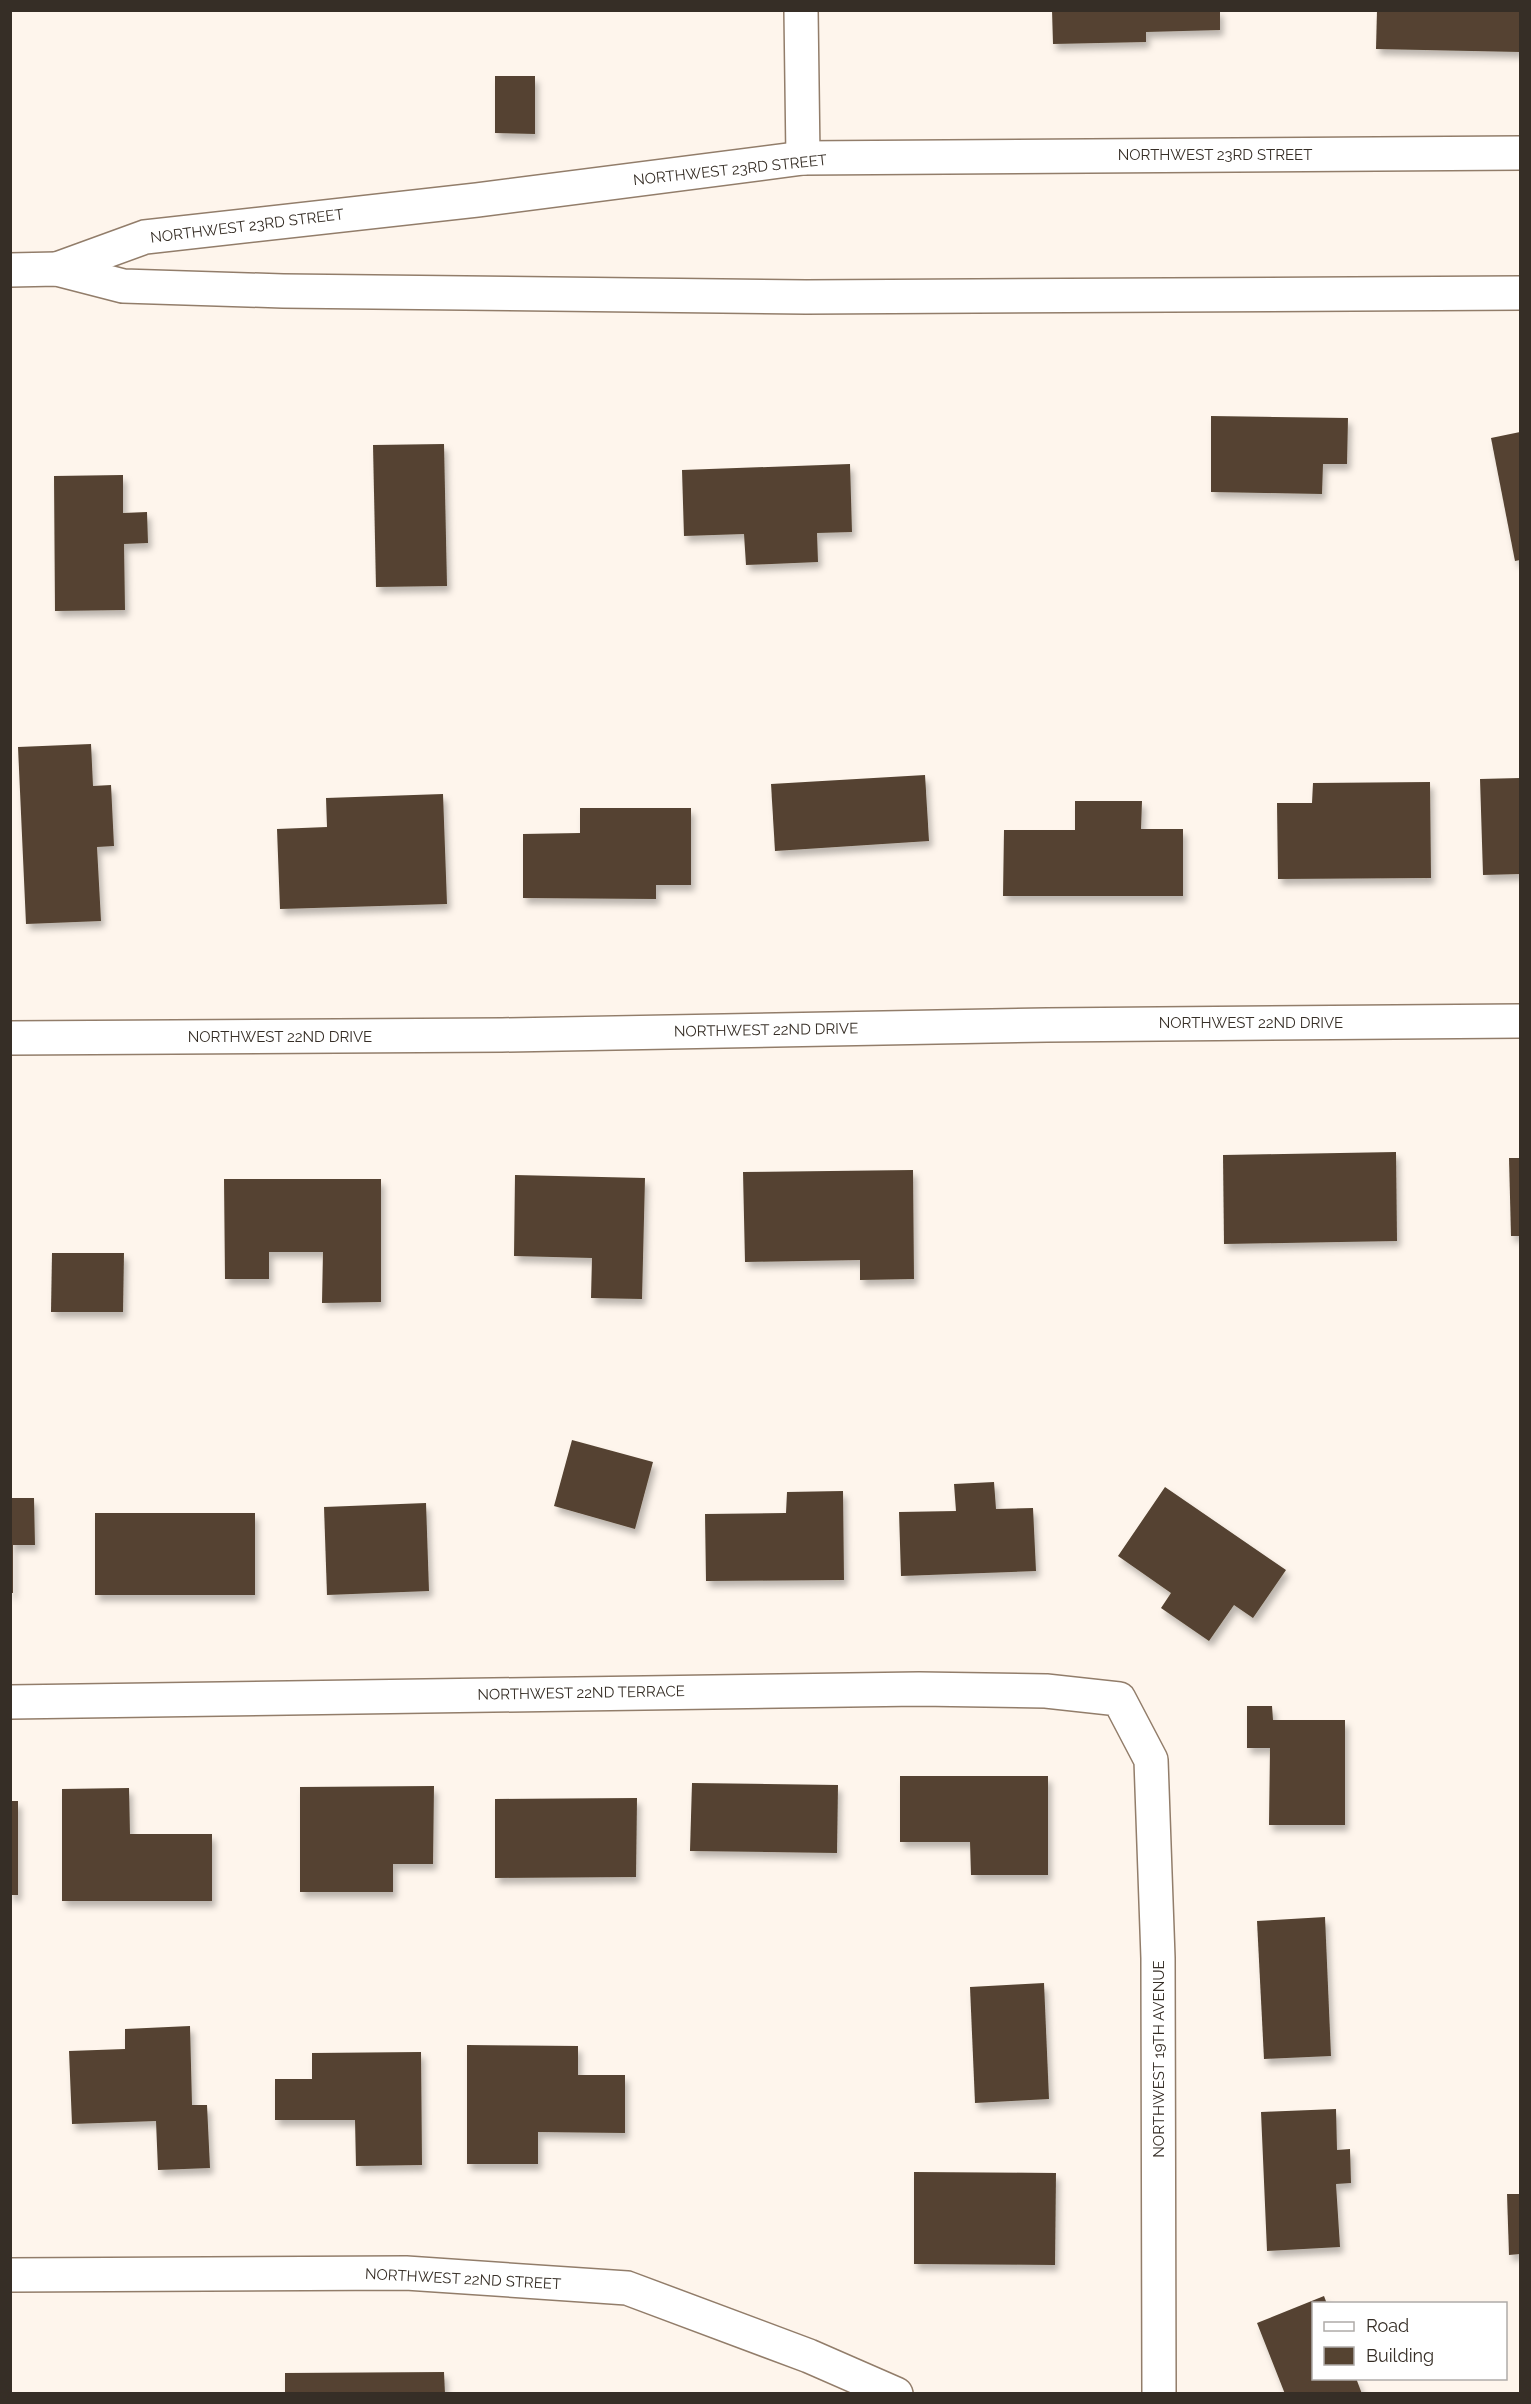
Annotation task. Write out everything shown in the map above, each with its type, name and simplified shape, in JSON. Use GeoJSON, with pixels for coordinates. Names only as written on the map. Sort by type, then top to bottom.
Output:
{"type":"FeatureCollection","features":[{"type":"Feature","properties":{"kind":"street"},"geometry":{"type":"LineString","coordinates":[[801,10],[804,158]]}},
{"type":"Feature","properties":{"kind":"street","name":"NORTHWEST 23RD STREET"},"geometry":{"type":"LineString","coordinates":[[57,269],[145,237],[477,200],[804,158],[1521,153]]}},
{"type":"Feature","properties":{"kind":"street","name":"NORTHWEST 23RD STREET"},"geometry":{"type":"LineString","coordinates":[[10,270],[57,269],[123,286],[283,291],[806,297],[1521,293]]}},
{"type":"Feature","properties":{"kind":"street","name":"NORTHWEST 22ND DRIVE"},"geometry":{"type":"LineString","coordinates":[[10,1038],[502,1035],[1047,1024],[1521,1021]]}},
{"type":"Feature","properties":{"kind":"street","name":"NORTHWEST 22ND TERRACE"},"geometry":{"type":"LineString","coordinates":[[10,1702],[860,1690],[1046,1691],[1119,1699],[1134,1728]]}},
{"type":"Feature","properties":{"kind":"street","name":"NORTHWEST 19TH AVENUE"},"geometry":{"type":"LineString","coordinates":[[1134,1728],[1150,1760],[1158,1958],[1159,2394]]}},
{"type":"Feature","properties":{"kind":"street","name":"NORTHWEST 22ND STREET"},"geometry":{"type":"LineString","coordinates":[[10,2275],[406,2273],[627,2288],[809,2356],[896,2394]]}},
{"type":"Feature","properties":{"kind":"building"},"geometry":{"type":"Polygon","coordinates":[[[1052,10],[1220,10],[1220,30],[1146,32],[1146,42],[1053,44],[1052,10]]]}},
{"type":"Feature","properties":{"kind":"building"},"geometry":{"type":"Polygon","coordinates":[[[1377,10],[1520,10],[1520,52],[1376,49],[1377,10]]]}},
{"type":"Feature","properties":{"kind":"building"},"geometry":{"type":"Polygon","coordinates":[[[495,76],[535,76],[535,134],[495,133],[495,76]]]}},
{"type":"Feature","properties":{"kind":"building"},"geometry":{"type":"Polygon","coordinates":[[[1211,416],[1348,418],[1347,464],[1323,464],[1322,494],[1211,492],[1211,416]]]}},
{"type":"Feature","properties":{"kind":"building"},"geometry":{"type":"Polygon","coordinates":[[[1520,432],[1520,560],[1515,561],[1491,438],[1520,432]]]}},
{"type":"Feature","properties":{"kind":"building"},"geometry":{"type":"Polygon","coordinates":[[[444,444],[447,586],[376,587],[373,445],[444,444]]]}},
{"type":"Feature","properties":{"kind":"building"},"geometry":{"type":"Polygon","coordinates":[[[850,464],[852,532],[817,533],[818,562],[746,565],[744,534],[684,536],[682,470],[850,464]]]}},
{"type":"Feature","properties":{"kind":"building"},"geometry":{"type":"Polygon","coordinates":[[[123,475],[123,513],[147,512],[148,543],[124,544],[125,610],[55,611],[54,476],[123,475]]]}},
{"type":"Feature","properties":{"kind":"building"},"geometry":{"type":"Polygon","coordinates":[[[91,744],[93,786],[111,785],[114,846],[97,847],[101,921],[26,924],[18,747],[91,744]]]}},
{"type":"Feature","properties":{"kind":"building"},"geometry":{"type":"Polygon","coordinates":[[[925,775],[929,841],[775,851],[771,784],[925,775]]]}},
{"type":"Feature","properties":{"kind":"building"},"geometry":{"type":"Polygon","coordinates":[[[1520,778],[1520,874],[1483,875],[1480,779],[1520,778]]]}},
{"type":"Feature","properties":{"kind":"building"},"geometry":{"type":"Polygon","coordinates":[[[1430,782],[1431,878],[1278,879],[1277,803],[1312,803],[1313,783],[1430,782]]]}},
{"type":"Feature","properties":{"kind":"building"},"geometry":{"type":"Polygon","coordinates":[[[443,794],[447,904],[280,909],[277,829],[327,827],[326,798],[443,794]]]}},
{"type":"Feature","properties":{"kind":"building"},"geometry":{"type":"Polygon","coordinates":[[[1075,801],[1142,801],[1141,829],[1183,829],[1183,896],[1003,896],[1004,830],[1075,830],[1075,801]]]}},
{"type":"Feature","properties":{"kind":"building"},"geometry":{"type":"Polygon","coordinates":[[[580,808],[691,808],[691,885],[656,885],[656,899],[523,898],[523,834],[580,833],[580,808]]]}},
{"type":"Feature","properties":{"kind":"building"},"geometry":{"type":"Polygon","coordinates":[[[1396,1152],[1397,1241],[1224,1244],[1223,1155],[1396,1152]]]}},
{"type":"Feature","properties":{"kind":"building"},"geometry":{"type":"Polygon","coordinates":[[[1509,1158],[1520,1158],[1520,1236],[1511,1236],[1509,1158]]]}},
{"type":"Feature","properties":{"kind":"building"},"geometry":{"type":"Polygon","coordinates":[[[913,1170],[914,1279],[860,1280],[860,1260],[745,1262],[743,1172],[913,1170]]]}},
{"type":"Feature","properties":{"kind":"building"},"geometry":{"type":"Polygon","coordinates":[[[515,1175],[645,1178],[642,1299],[591,1298],[592,1258],[514,1256],[515,1175]]]}},
{"type":"Feature","properties":{"kind":"building"},"geometry":{"type":"Polygon","coordinates":[[[224,1179],[381,1179],[381,1302],[322,1303],[323,1252],[269,1252],[269,1279],[225,1279],[224,1179]]]}},
{"type":"Feature","properties":{"kind":"building"},"geometry":{"type":"Polygon","coordinates":[[[52,1253],[124,1253],[123,1312],[51,1312],[52,1253]]]}},
{"type":"Feature","properties":{"kind":"building"},"geometry":{"type":"Polygon","coordinates":[[[572,1440],[653,1462],[635,1529],[554,1506],[572,1440]]]}},
{"type":"Feature","properties":{"kind":"building"},"geometry":{"type":"Polygon","coordinates":[[[994,1482],[996,1509],[1033,1508],[1036,1571],[901,1576],[899,1512],[956,1511],[954,1484],[994,1482]]]}},
{"type":"Feature","properties":{"kind":"building"},"geometry":{"type":"Polygon","coordinates":[[[1165,1487],[1286,1570],[1253,1618],[1234,1605],[1209,1641],[1161,1608],[1171,1593],[1118,1556],[1165,1487]]]}},
{"type":"Feature","properties":{"kind":"building"},"geometry":{"type":"Polygon","coordinates":[[[843,1491],[844,1580],[706,1581],[705,1514],[786,1513],[787,1492],[843,1491]]]}},
{"type":"Feature","properties":{"kind":"building"},"geometry":{"type":"Polygon","coordinates":[[[10,1498],[34,1498],[35,1545],[13,1545],[13,1593],[10,1593],[10,1498]]]}},
{"type":"Feature","properties":{"kind":"building"},"geometry":{"type":"Polygon","coordinates":[[[426,1503],[429,1591],[327,1595],[324,1507],[426,1503]]]}},
{"type":"Feature","properties":{"kind":"building"},"geometry":{"type":"Polygon","coordinates":[[[95,1513],[255,1513],[255,1595],[95,1595],[95,1513]]]}},
{"type":"Feature","properties":{"kind":"building"},"geometry":{"type":"Polygon","coordinates":[[[1247,1706],[1272,1706],[1273,1720],[1345,1720],[1345,1825],[1269,1825],[1270,1748],[1247,1748],[1247,1706]]]}},
{"type":"Feature","properties":{"kind":"building"},"geometry":{"type":"Polygon","coordinates":[[[900,1776],[1048,1776],[1048,1875],[971,1875],[970,1842],[900,1842],[900,1776]]]}},
{"type":"Feature","properties":{"kind":"building"},"geometry":{"type":"Polygon","coordinates":[[[692,1783],[838,1785],[837,1853],[690,1851],[692,1783]]]}},
{"type":"Feature","properties":{"kind":"building"},"geometry":{"type":"Polygon","coordinates":[[[434,1786],[433,1864],[393,1864],[393,1892],[300,1892],[300,1787],[434,1786]]]}},
{"type":"Feature","properties":{"kind":"building"},"geometry":{"type":"Polygon","coordinates":[[[129,1788],[130,1834],[212,1834],[212,1901],[62,1901],[62,1789],[129,1788]]]}},
{"type":"Feature","properties":{"kind":"building"},"geometry":{"type":"Polygon","coordinates":[[[637,1798],[636,1877],[495,1878],[495,1799],[637,1798]]]}},
{"type":"Feature","properties":{"kind":"building"},"geometry":{"type":"Polygon","coordinates":[[[10,1801],[18,1801],[18,1895],[10,1895],[10,1801]]]}},
{"type":"Feature","properties":{"kind":"building"},"geometry":{"type":"Polygon","coordinates":[[[1325,1917],[1331,2056],[1264,2059],[1257,1921],[1325,1917]]]}},
{"type":"Feature","properties":{"kind":"building"},"geometry":{"type":"Polygon","coordinates":[[[1044,1983],[1049,2099],[975,2103],[970,1987],[1044,1983]]]}},
{"type":"Feature","properties":{"kind":"building"},"geometry":{"type":"Polygon","coordinates":[[[190,2026],[192,2105],[207,2105],[210,2168],[158,2170],[156,2121],[72,2124],[69,2051],[125,2049],[125,2029],[190,2026]]]}},
{"type":"Feature","properties":{"kind":"building"},"geometry":{"type":"Polygon","coordinates":[[[467,2045],[578,2046],[578,2075],[625,2075],[625,2133],[538,2132],[538,2164],[467,2164],[467,2045]]]}},
{"type":"Feature","properties":{"kind":"building"},"geometry":{"type":"Polygon","coordinates":[[[421,2052],[422,2165],[356,2166],[355,2120],[275,2120],[275,2079],[312,2079],[312,2053],[421,2052]]]}},
{"type":"Feature","properties":{"kind":"building"},"geometry":{"type":"Polygon","coordinates":[[[1336,2109],[1337,2150],[1350,2149],[1351,2183],[1336,2184],[1340,2247],[1267,2251],[1261,2112],[1336,2109]]]}},
{"type":"Feature","properties":{"kind":"building"},"geometry":{"type":"Polygon","coordinates":[[[914,2172],[1056,2173],[1055,2265],[914,2264],[914,2172]]]}},
{"type":"Feature","properties":{"kind":"building"},"geometry":{"type":"Polygon","coordinates":[[[1507,2194],[1520,2194],[1520,2254],[1509,2255],[1507,2194]]]}},
{"type":"Feature","properties":{"kind":"building"},"geometry":{"type":"Polygon","coordinates":[[[1324,2296],[1326,2302],[1312,2302],[1312,2380],[1357,2380],[1362,2394],[1285,2394],[1257,2323],[1324,2296]]]}},
{"type":"Feature","properties":{"kind":"building"},"geometry":{"type":"Polygon","coordinates":[[[444,2372],[445,2394],[285,2394],[285,2373],[444,2372]]]}}]}
